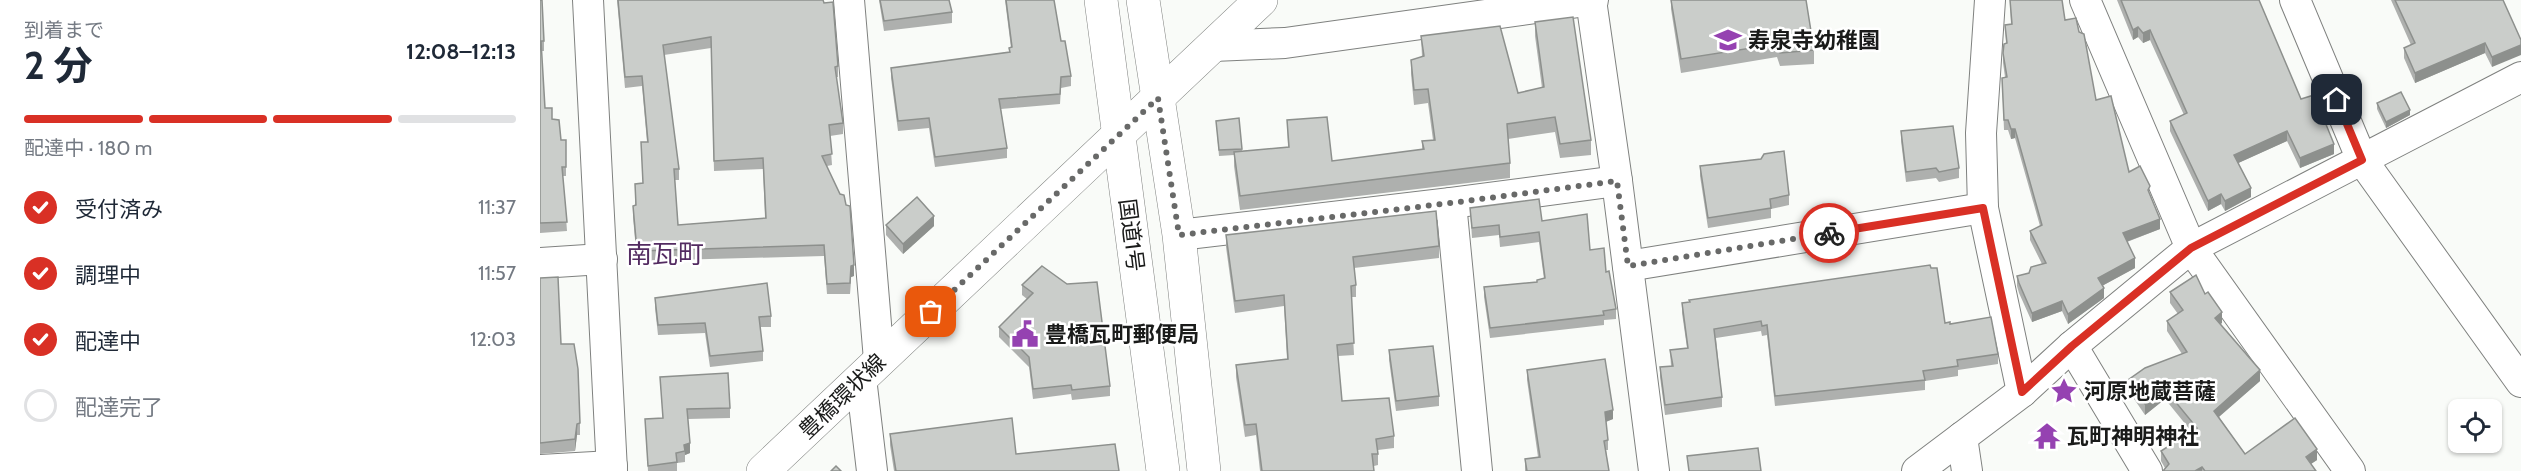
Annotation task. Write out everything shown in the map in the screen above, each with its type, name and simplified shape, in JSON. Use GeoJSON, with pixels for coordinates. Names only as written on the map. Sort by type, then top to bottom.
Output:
{"type":"FeatureCollection","features":[{"type":"Feature","properties":{"kind":"main road","name":"国道1号"},"geometry":{"type":"LineString","coordinates":[[1101,0],[1163,471]]}},
{"type":"Feature","properties":{"kind":"main road","name":"国道1号"},"geometry":{"type":"LineString","coordinates":[[1143,0],[1179,235],[1204,471]]}},
{"type":"Feature","properties":{"kind":"main road","name":"豊橋環状線"},"geometry":{"type":"LineString","coordinates":[[763,471],[1261,0]]}},
{"type":"Feature","properties":{"kind":"street"},"geometry":{"type":"LineString","coordinates":[[540,470],[612,469],[588,0]]}},
{"type":"Feature","properties":{"kind":"street"},"geometry":{"type":"LineString","coordinates":[[849,0],[870,369],[872,471]]}},
{"type":"Feature","properties":{"kind":"street"},"geometry":{"type":"LineString","coordinates":[[1213,46],[1285,42],[1592,0],[1654,471]]}},
{"type":"Feature","properties":{"kind":"street"},"geometry":{"type":"LineString","coordinates":[[1990,0],[1981,133],[1983,208],[2022,392]]}},
{"type":"Feature","properties":{"kind":"street"},"geometry":{"type":"LineString","coordinates":[[2085,0],[2191,248],[2350,471]]}},
{"type":"Feature","properties":{"kind":"street"},"geometry":{"type":"LineString","coordinates":[[2295,0],[2362,160],[2521,382]]}},
{"type":"Feature","properties":{"kind":"street"},"geometry":{"type":"LineString","coordinates":[[1917,471],[2022,392],[2072,346],[2191,248],[2521,77]]}},
{"type":"Feature","properties":{"kind":"street"},"geometry":{"type":"LineString","coordinates":[[1179,235],[1617,181]]}},
{"type":"Feature","properties":{"kind":"street"},"geometry":{"type":"LineString","coordinates":[[1451,203],[1477,471]]}},
{"type":"Feature","properties":{"kind":"street"},"geometry":{"type":"LineString","coordinates":[[1628,266],[1983,208]]}},
{"type":"Feature","properties":{"kind":"street"},"geometry":{"type":"LineString","coordinates":[[540,262],[602,259]]}},
{"type":"Feature","properties":{"kind":"street"},"geometry":{"type":"LineString","coordinates":[[2072,346],[2146,471]]}},
{"type":"Feature","properties":{"kind":"street"},"geometry":{"type":"LineString","coordinates":[[1962,437],[1966,471]]}},
{"type":"Feature","properties":{"kind":"building"},"geometry":{"type":"Polygon","coordinates":[[[540,0],[542,0],[544,41],[541,41],[545,108],[552,108],[552,119],[559,120],[561,140],[566,140],[566,167],[562,167],[567,222],[540,223],[540,0]]]}},
{"type":"Feature","properties":{"kind":"building"},"geometry":{"type":"Polygon","coordinates":[[[618,0],[823,0],[824,3],[833,2],[838,66],[835,67],[843,123],[829,125],[832,154],[822,156],[840,194],[844,195],[846,205],[850,206],[854,265],[851,266],[850,283],[827,284],[824,245],[637,251],[633,206],[636,205],[635,184],[643,183],[641,142],[648,142],[642,76],[625,77],[618,0]],[[711,37],[663,45],[679,169],[674,169],[678,225],[766,218],[763,158],[714,161],[711,37]]]}},
{"type":"Feature","properties":{"kind":"building"},"geometry":{"type":"Polygon","coordinates":[[[880,0],[949,0],[952,12],[884,21],[880,0]]]}},
{"type":"Feature","properties":{"kind":"building"},"geometry":{"type":"Polygon","coordinates":[[[1006,0],[1054,0],[1061,41],[1065,41],[1071,76],[1061,77],[1060,94],[999,99],[1007,148],[935,157],[929,118],[898,121],[891,68],[1010,52],[1009,48],[1012,47],[1006,0]]]}},
{"type":"Feature","properties":{"kind":"building"},"geometry":{"type":"Polygon","coordinates":[[[1671,0],[1806,0],[1814,50],[1780,53],[1777,44],[1681,59],[1671,0]]]}},
{"type":"Feature","properties":{"kind":"building"},"geometry":{"type":"Polygon","coordinates":[[[2010,0],[2062,0],[2065,20],[2076,18],[2079,32],[2084,34],[2096,100],[2111,96],[2129,172],[2140,166],[2150,186],[2148,190],[2160,219],[2123,233],[2135,258],[2098,278],[2104,288],[2068,314],[2062,301],[2032,313],[2017,276],[2029,273],[2031,267],[2046,263],[2030,231],[2042,225],[2015,129],[2011,129],[2008,120],[2004,120],[2002,78],[2007,77],[2003,53],[2004,44],[2007,43],[2005,25],[2012,24],[2010,0]]]}},
{"type":"Feature","properties":{"kind":"building"},"geometry":{"type":"Polygon","coordinates":[[[2121,0],[2259,0],[2301,99],[2314,95],[2334,144],[2300,158],[2287,131],[2234,155],[2251,188],[2225,201],[2221,194],[2208,201],[2170,121],[2187,113],[2150,30],[2143,33],[2138,27],[2133,30],[2121,0]]]}},
{"type":"Feature","properties":{"kind":"building"},"geometry":{"type":"Polygon","coordinates":[[[2395,0],[2503,0],[2521,40],[2521,45],[2492,57],[2485,43],[2415,73],[2404,48],[2415,43],[2395,0]]]}},
{"type":"Feature","properties":{"kind":"building"},"geometry":{"type":"Polygon","coordinates":[[[1573,17],[1591,140],[1560,144],[1555,117],[1507,124],[1510,163],[1240,196],[1234,152],[1289,147],[1287,120],[1327,117],[1332,161],[1424,149],[1422,141],[1435,140],[1428,89],[1414,90],[1411,60],[1424,56],[1421,36],[1500,26],[1518,93],[1544,87],[1535,22],[1573,17]]]}},
{"type":"Feature","properties":{"kind":"building"},"geometry":{"type":"Polygon","coordinates":[[[2401,92],[2410,110],[2386,122],[2377,103],[2401,92]]]}},
{"type":"Feature","properties":{"kind":"building"},"geometry":{"type":"Polygon","coordinates":[[[1239,118],[1242,149],[1219,150],[1216,121],[1239,118]]]}},
{"type":"Feature","properties":{"kind":"building"},"geometry":{"type":"Polygon","coordinates":[[[1953,126],[1959,168],[1939,172],[1936,168],[1906,172],[1901,131],[1953,126]]]}},
{"type":"Feature","properties":{"kind":"building"},"geometry":{"type":"Polygon","coordinates":[[[1784,151],[1789,195],[1770,199],[1771,208],[1708,218],[1700,166],[1761,159],[1764,154],[1784,151]]]}},
{"type":"Feature","properties":{"kind":"building"},"geometry":{"type":"Polygon","coordinates":[[[917,197],[934,216],[903,244],[886,225],[917,197]]]}},
{"type":"Feature","properties":{"kind":"building"},"geometry":{"type":"Polygon","coordinates":[[[1539,199],[1542,221],[1587,214],[1590,250],[1604,248],[1606,272],[1609,271],[1616,309],[1603,311],[1604,315],[1490,328],[1484,287],[1537,282],[1545,278],[1539,232],[1500,237],[1499,225],[1472,228],[1470,208],[1539,199]]]}},
{"type":"Feature","properties":{"kind":"building"},"geometry":{"type":"Polygon","coordinates":[[[1436,211],[1439,246],[1353,257],[1356,285],[1351,286],[1354,343],[1337,345],[1342,401],[1389,398],[1394,436],[1376,439],[1378,454],[1372,454],[1374,471],[1262,471],[1256,424],[1245,425],[1236,365],[1288,359],[1284,295],[1235,301],[1226,235],[1436,211]]]}},
{"type":"Feature","properties":{"kind":"building"},"geometry":{"type":"Polygon","coordinates":[[[1930,265],[1931,268],[1937,268],[1945,323],[1991,317],[1998,354],[1957,360],[1958,366],[1923,371],[1925,380],[1775,396],[1767,325],[1762,326],[1761,321],[1714,329],[1722,397],[1665,405],[1660,367],[1673,366],[1670,350],[1688,348],[1682,303],[1690,302],[1689,300],[1930,265]]]}},
{"type":"Feature","properties":{"kind":"building"},"geometry":{"type":"Polygon","coordinates":[[[1042,266],[1067,284],[1097,282],[1110,386],[1072,390],[1071,385],[1033,389],[1029,357],[999,327],[1033,293],[1022,285],[1042,266]]]}},
{"type":"Feature","properties":{"kind":"building"},"geometry":{"type":"Polygon","coordinates":[[[2196,275],[2205,294],[2208,292],[2222,312],[2215,318],[2260,370],[2214,411],[2245,454],[2295,418],[2317,449],[2306,457],[2316,471],[2205,471],[2202,467],[2195,471],[2163,471],[2169,464],[2161,451],[2197,428],[2165,389],[2145,404],[2128,380],[2145,368],[2187,352],[2167,321],[2183,310],[2170,292],[2196,275]]]}},
{"type":"Feature","properties":{"kind":"building"},"geometry":{"type":"Polygon","coordinates":[[[558,277],[561,344],[574,344],[578,369],[580,423],[577,424],[575,439],[540,443],[540,278],[558,277]]]}},
{"type":"Feature","properties":{"kind":"building"},"geometry":{"type":"Polygon","coordinates":[[[767,283],[771,316],[759,317],[763,351],[710,356],[705,323],[658,325],[655,298],[767,283]]]}},
{"type":"Feature","properties":{"kind":"building"},"geometry":{"type":"Polygon","coordinates":[[[1433,346],[1439,396],[1396,401],[1389,350],[1433,346]]]}},
{"type":"Feature","properties":{"kind":"building"},"geometry":{"type":"Polygon","coordinates":[[[1605,359],[1613,410],[1605,412],[1608,440],[1604,441],[1609,471],[1527,471],[1525,459],[1540,457],[1527,370],[1605,359]]]}},
{"type":"Feature","properties":{"kind":"building"},"geometry":{"type":"Polygon","coordinates":[[[728,373],[730,408],[687,409],[690,443],[684,445],[685,451],[676,453],[677,462],[648,466],[645,419],[663,418],[660,377],[728,373]]]}},
{"type":"Feature","properties":{"kind":"building"},"geometry":{"type":"Polygon","coordinates":[[[1012,418],[1016,454],[1115,444],[1119,471],[896,471],[890,434],[1012,418]]]}},
{"type":"Feature","properties":{"kind":"building"},"geometry":{"type":"Polygon","coordinates":[[[1758,448],[1761,471],[1689,471],[1687,456],[1758,448]]]}},
{"type":"Feature","properties":{"kind":"building"},"geometry":{"type":"Polygon","coordinates":[[[836,466],[841,471],[831,471],[836,466]]]}},
{"type":"Feature","properties":{"kind":"way so far"},"geometry":{"type":"LineString","coordinates":[[931,312],[1158,98],[1179,235],[1617,181],[1628,266],[1829,233]]}},
{"type":"Feature","properties":{"kind":"place","name":"寿泉寺幼稚園"},"geometry":{"type":"Point","coordinates":[1728,40]}},
{"type":"Feature","properties":{"kind":"place","name":"豊橋瓦町郵便局"},"geometry":{"type":"Point","coordinates":[1025,334]}},
{"type":"Feature","properties":{"kind":"place","name":"河原地蔵菩薩"},"geometry":{"type":"Point","coordinates":[2064,391]}},
{"type":"Feature","properties":{"kind":"place","name":"瓦町神明神社"},"geometry":{"type":"Point","coordinates":[2047,436]}},
{"type":"Feature","properties":{"kind":"district","name":"南瓦町"},"geometry":{"type":"Point","coordinates":[665,254]}},
{"type":"Feature","properties":{"kind":"route"},"geometry":{"type":"LineString","coordinates":[[1829,233],[1983,208],[2022,392],[2072,346],[2191,248],[2362,160],[2337,100]]}}]}
